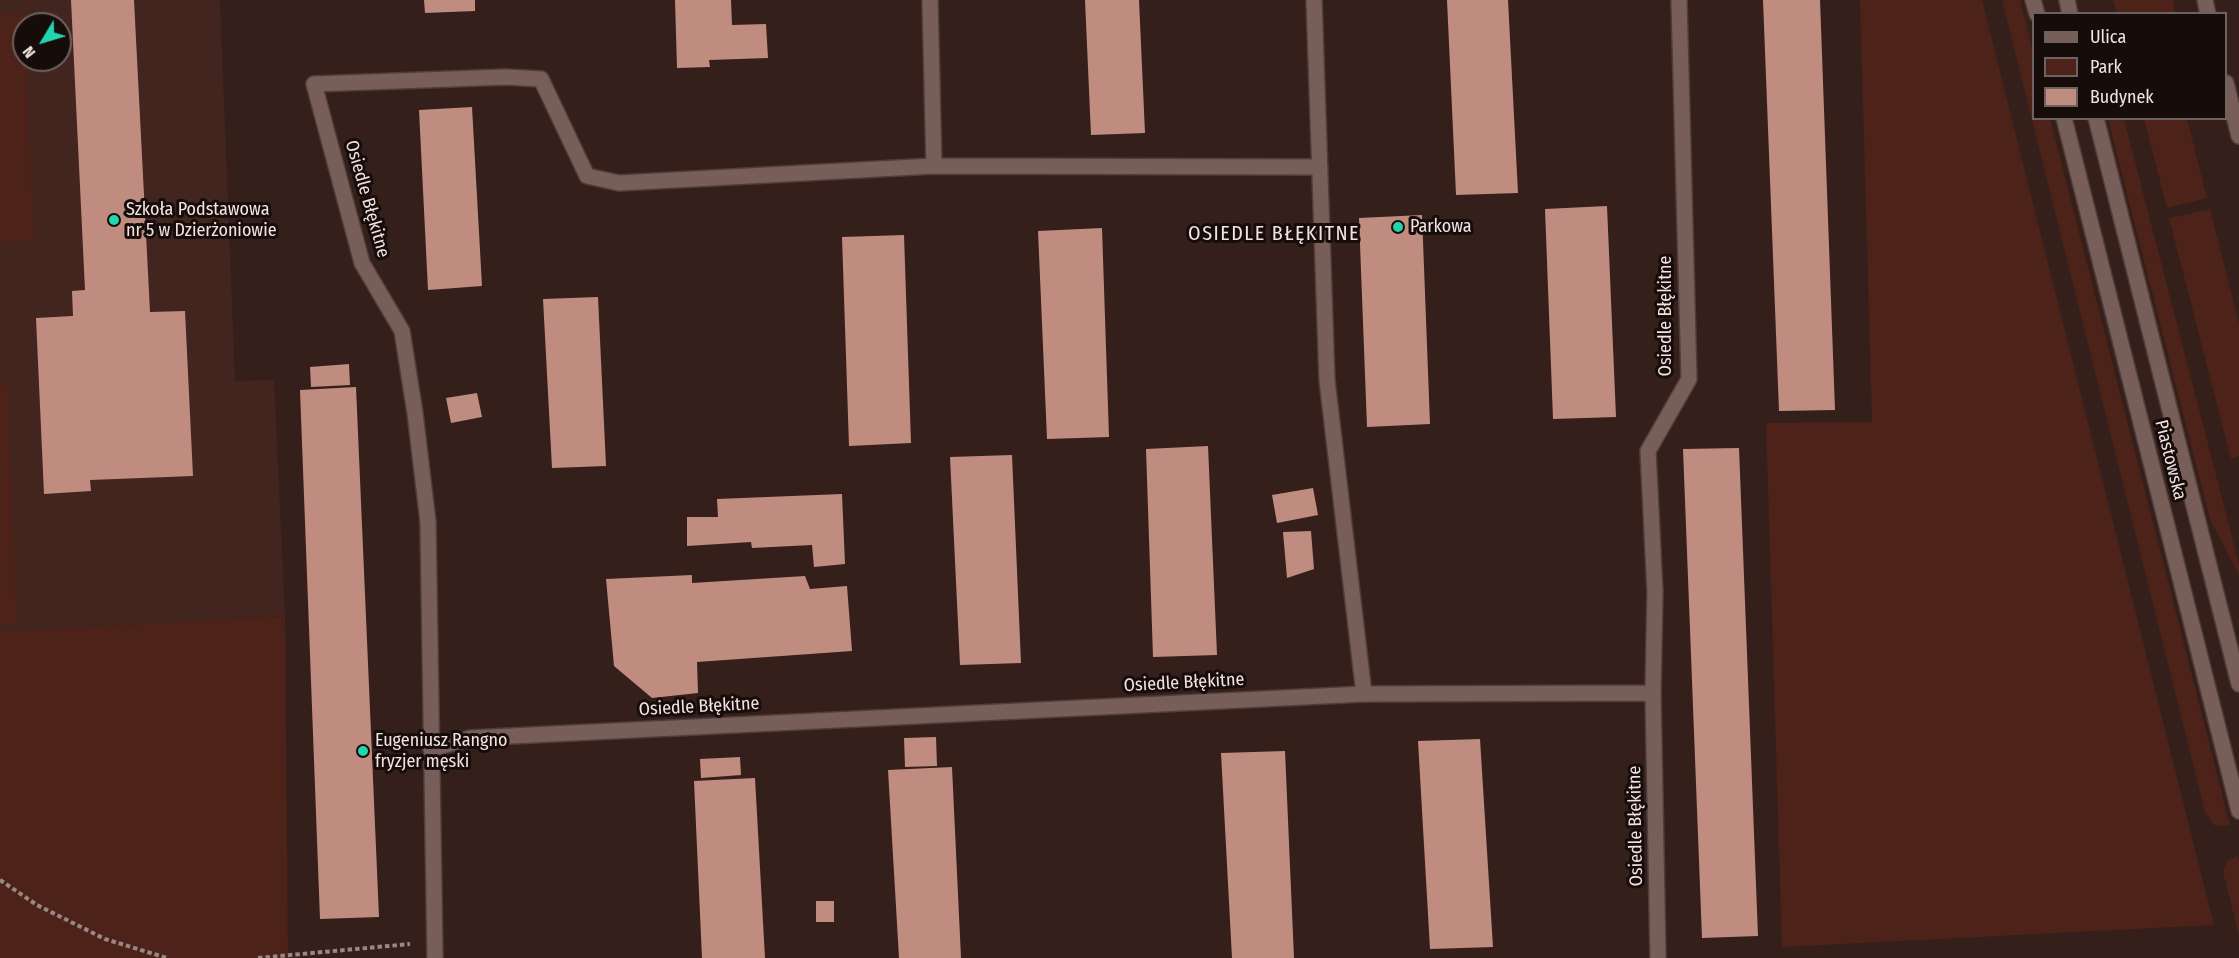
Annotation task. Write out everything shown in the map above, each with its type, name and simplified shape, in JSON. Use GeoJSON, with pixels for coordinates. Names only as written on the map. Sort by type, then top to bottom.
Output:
{"type":"FeatureCollection","features":[{"type":"Feature","properties":{"kind":"street"},"geometry":{"type":"LineString","coordinates":[[930,0],[934,166],[1320,167]]}},
{"type":"Feature","properties":{"kind":"street"},"geometry":{"type":"LineString","coordinates":[[1314,0],[1327,380],[1364,694]]}},
{"type":"Feature","properties":{"kind":"street","name":"Osiedle Błękitne"},"geometry":{"type":"LineString","coordinates":[[1658,958],[1653,693],[1655,592],[1648,452],[1689,379],[1679,0]]}},
{"type":"Feature","properties":{"kind":"street","name":"Osiedle Błękitne"},"geometry":{"type":"LineString","coordinates":[[934,166],[619,183],[587,176],[541,79],[506,77],[314,84],[362,263],[402,331],[415,413],[428,522],[431,748],[471,738],[1364,694],[1653,693]]}},
{"type":"Feature","properties":{"kind":"street"},"geometry":{"type":"LineString","coordinates":[[2227,87],[2239,136]]}},
{"type":"Feature","properties":{"kind":"street","name":"Piastowska"},"geometry":{"type":"LineString","coordinates":[[2065,120],[2239,812]]}},
{"type":"Feature","properties":{"kind":"street","name":"Piastowska"},"geometry":{"type":"LineString","coordinates":[[2097,120],[2239,684]]}},
{"type":"Feature","properties":{"kind":"street"},"geometry":{"type":"LineString","coordinates":[[431,748],[435,958]]}},
{"type":"Feature","properties":{"kind":"path"},"geometry":{"type":"LineString","coordinates":[[0,880],[36,905],[105,939],[167,958]]}},
{"type":"Feature","properties":{"kind":"path"},"geometry":{"type":"LineString","coordinates":[[258,958],[434,942]]}},
{"type":"Feature","properties":{"kind":"shaded area","name":"Szkoła Podstawowa nr 5 w Dzierżoniowie"},"geometry":{"type":"Polygon","coordinates":[[[0,0],[220,0],[235,381],[274,380],[285,616],[0,632],[0,0]]]}},
{"type":"Feature","properties":{"kind":"green space"},"geometry":{"type":"Polygon","coordinates":[[[1860,0],[1982,0],[2214,925],[1782,947],[1766,423],[1872,422],[1860,0]]]}},
{"type":"Feature","properties":{"kind":"green space"},"geometry":{"type":"Polygon","coordinates":[[[2002,0],[2020,0],[2032,48],[2032,120],[2002,0]]]}},
{"type":"Feature","properties":{"kind":"green space"},"geometry":{"type":"Polygon","coordinates":[[[2113,0],[2173,0],[2175,12],[2117,12],[2113,0]]]}},
{"type":"Feature","properties":{"kind":"green space"},"geometry":{"type":"Polygon","coordinates":[[[0,14],[12,14],[12,72],[27,72],[34,240],[0,242],[0,14]]]}},
{"type":"Feature","properties":{"kind":"green space"},"geometry":{"type":"Polygon","coordinates":[[[2032,120],[2050,120],[2230,825],[2215,826],[2205,812],[2032,120]]]}},
{"type":"Feature","properties":{"kind":"green space"},"geometry":{"type":"Polygon","coordinates":[[[2108,120],[2124,120],[2239,564],[2239,575],[2210,519],[2108,120]]]}},
{"type":"Feature","properties":{"kind":"green space"},"geometry":{"type":"Polygon","coordinates":[[[2144,120],[2187,120],[2207,198],[2167,208],[2144,120]]]}},
{"type":"Feature","properties":{"kind":"green space"},"geometry":{"type":"Polygon","coordinates":[[[2210,209],[2239,323],[2239,456],[2231,459],[2169,218],[2210,209]]]}},
{"type":"Feature","properties":{"kind":"green space"},"geometry":{"type":"Polygon","coordinates":[[[8,384],[17,624],[0,625],[0,385],[8,384]]]}},
{"type":"Feature","properties":{"kind":"green space"},"geometry":{"type":"Polygon","coordinates":[[[285,616],[288,958],[0,958],[0,632],[285,616]]]}},
{"type":"Feature","properties":{"kind":"green space"},"geometry":{"type":"Polygon","coordinates":[[[2238,856],[2239,936],[2223,872],[2227,861],[2238,856]]]}},
{"type":"Feature","properties":{"kind":"building"},"geometry":{"type":"Polygon","coordinates":[[[71,0],[134,0],[150,312],[185,311],[193,476],[90,480],[91,491],[44,494],[36,318],[73,316],[72,291],[85,290],[71,0]]]}},
{"type":"Feature","properties":{"kind":"building"},"geometry":{"type":"Polygon","coordinates":[[[424,0],[475,0],[475,11],[425,13],[424,0]]]}},
{"type":"Feature","properties":{"kind":"building"},"geometry":{"type":"Polygon","coordinates":[[[675,0],[731,0],[732,25],[766,24],[768,58],[709,60],[710,67],[677,68],[675,0]]]}},
{"type":"Feature","properties":{"kind":"building"},"geometry":{"type":"Polygon","coordinates":[[[1085,0],[1139,0],[1145,133],[1091,135],[1085,0]]]}},
{"type":"Feature","properties":{"kind":"building"},"geometry":{"type":"Polygon","coordinates":[[[1447,0],[1508,0],[1518,193],[1456,195],[1447,0]]]}},
{"type":"Feature","properties":{"kind":"building"},"geometry":{"type":"Polygon","coordinates":[[[1763,0],[1820,0],[1835,410],[1779,411],[1763,0]]]}},
{"type":"Feature","properties":{"kind":"building"},"geometry":{"type":"Polygon","coordinates":[[[472,107],[482,286],[428,290],[419,110],[472,107]]]}},
{"type":"Feature","properties":{"kind":"building"},"geometry":{"type":"Polygon","coordinates":[[[1607,206],[1616,417],[1553,419],[1545,209],[1607,206]]]}},
{"type":"Feature","properties":{"kind":"building"},"geometry":{"type":"Polygon","coordinates":[[[1422,215],[1430,424],[1367,427],[1359,218],[1422,215]]]}},
{"type":"Feature","properties":{"kind":"building"},"geometry":{"type":"Polygon","coordinates":[[[1102,228],[1109,437],[1047,439],[1038,231],[1102,228]]]}},
{"type":"Feature","properties":{"kind":"building"},"geometry":{"type":"Polygon","coordinates":[[[904,235],[911,443],[849,446],[842,237],[904,235]]]}},
{"type":"Feature","properties":{"kind":"building"},"geometry":{"type":"Polygon","coordinates":[[[598,297],[606,466],[552,468],[543,299],[598,297]]]}},
{"type":"Feature","properties":{"kind":"building"},"geometry":{"type":"Polygon","coordinates":[[[349,364],[350,385],[311,387],[310,367],[349,364]]]}},
{"type":"Feature","properties":{"kind":"building"},"geometry":{"type":"Polygon","coordinates":[[[356,387],[379,917],[320,919],[300,390],[356,387]]]}},
{"type":"Feature","properties":{"kind":"building"},"geometry":{"type":"Polygon","coordinates":[[[477,393],[482,417],[451,423],[446,398],[477,393]]]}},
{"type":"Feature","properties":{"kind":"building"},"geometry":{"type":"Polygon","coordinates":[[[1208,446],[1217,655],[1153,657],[1146,449],[1208,446]]]}},
{"type":"Feature","properties":{"kind":"building"},"geometry":{"type":"Polygon","coordinates":[[[1739,448],[1758,936],[1702,938],[1683,449],[1739,448]]]}},
{"type":"Feature","properties":{"kind":"building"},"geometry":{"type":"Polygon","coordinates":[[[1012,455],[1021,663],[960,665],[950,457],[1012,455]]]}},
{"type":"Feature","properties":{"kind":"building"},"geometry":{"type":"Polygon","coordinates":[[[1313,488],[1318,515],[1277,523],[1272,495],[1313,488]]]}},
{"type":"Feature","properties":{"kind":"building"},"geometry":{"type":"Polygon","coordinates":[[[842,494],[845,564],[814,567],[812,545],[752,548],[751,542],[687,546],[687,517],[718,517],[717,499],[842,494]]]}},
{"type":"Feature","properties":{"kind":"building"},"geometry":{"type":"Polygon","coordinates":[[[1311,531],[1314,569],[1287,578],[1283,532],[1311,531]]]}},
{"type":"Feature","properties":{"kind":"building"},"geometry":{"type":"Polygon","coordinates":[[[692,575],[692,583],[805,576],[810,589],[847,586],[852,651],[697,662],[698,693],[652,698],[614,666],[606,579],[692,575]]]}},
{"type":"Feature","properties":{"kind":"building"},"geometry":{"type":"Polygon","coordinates":[[[936,737],[937,766],[905,767],[904,738],[936,737]]]}},
{"type":"Feature","properties":{"kind":"building"},"geometry":{"type":"Polygon","coordinates":[[[1480,739],[1493,947],[1430,949],[1418,741],[1480,739]]]}},
{"type":"Feature","properties":{"kind":"building"},"geometry":{"type":"Polygon","coordinates":[[[1285,751],[1294,958],[1232,958],[1221,753],[1285,751]]]}},
{"type":"Feature","properties":{"kind":"building"},"geometry":{"type":"Polygon","coordinates":[[[740,757],[741,775],[701,778],[700,759],[740,757]]]}},
{"type":"Feature","properties":{"kind":"building"},"geometry":{"type":"Polygon","coordinates":[[[952,767],[961,958],[899,958],[888,770],[952,767]]]}},
{"type":"Feature","properties":{"kind":"building"},"geometry":{"type":"Polygon","coordinates":[[[755,778],[765,958],[702,958],[694,781],[755,778]]]}},
{"type":"Feature","properties":{"kind":"building"},"geometry":{"type":"Polygon","coordinates":[[[816,901],[834,901],[834,922],[816,922],[816,901]]]}},
{"type":"Feature","properties":{"kind":"place","name":"Szkoła Podstawowa nr 5 w Dzierżoniowie"},"geometry":{"type":"Point","coordinates":[114,220]}},
{"type":"Feature","properties":{"kind":"place","name":"Parkowa"},"geometry":{"type":"Point","coordinates":[1398,227]}},
{"type":"Feature","properties":{"kind":"place","name":"Eugeniusz Rangno fryzjer męski"},"geometry":{"type":"Point","coordinates":[363,751]}},
{"type":"Feature","properties":{"kind":"district","name":"OSIEDLE BŁĘKITNE"},"geometry":{"type":"Point","coordinates":[1274,234]}}]}
